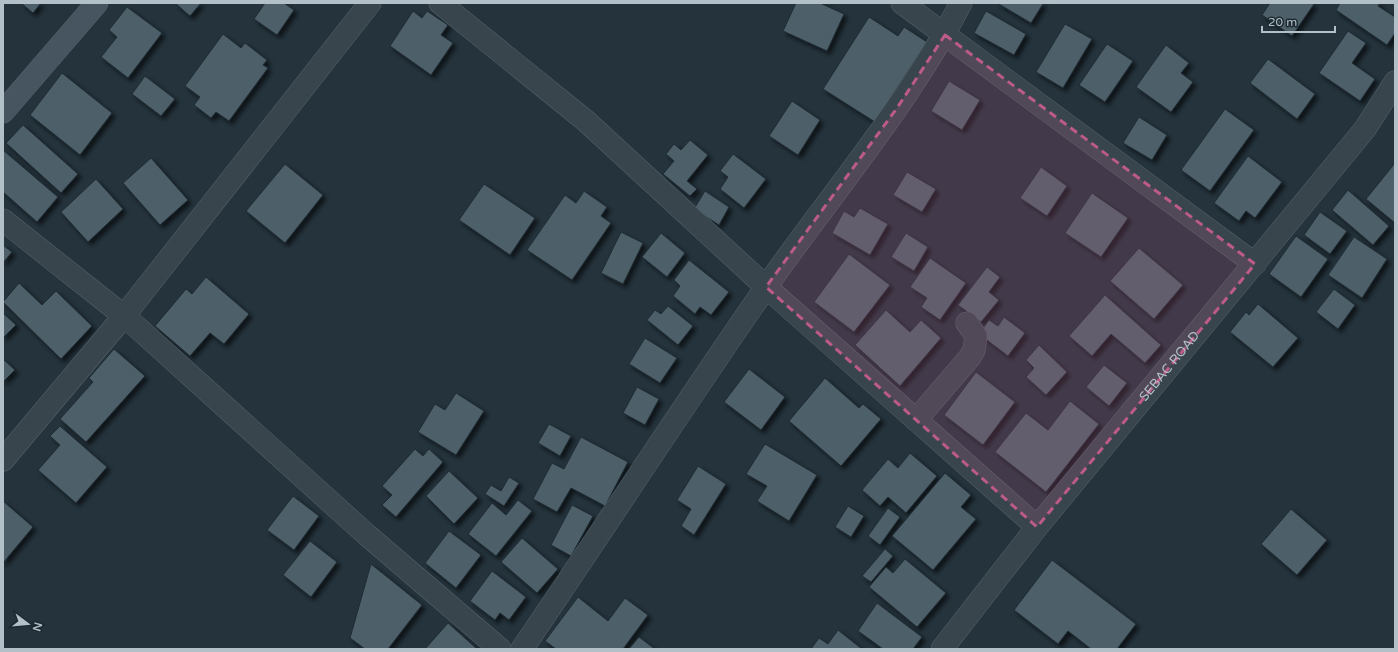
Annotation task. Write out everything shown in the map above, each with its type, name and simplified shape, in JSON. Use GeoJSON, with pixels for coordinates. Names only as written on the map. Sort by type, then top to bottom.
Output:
{"type":"FeatureCollection","features":[{"type":"Feature","properties":{"kind":"street"},"geometry":{"type":"LineString","coordinates":[[3,112],[98,3]]}},
{"type":"Feature","properties":{"kind":"street"},"geometry":{"type":"LineString","coordinates":[[3,460],[124,316],[370,3]]}},
{"type":"Feature","properties":{"kind":"street"},"geometry":{"type":"LineString","coordinates":[[440,3],[586,121],[766,287],[1037,527]]}},
{"type":"Feature","properties":{"kind":"street"},"geometry":{"type":"LineString","coordinates":[[902,3],[1255,264]]}},
{"type":"Feature","properties":{"kind":"street"},"geometry":{"type":"LineString","coordinates":[[522,649],[766,287],[897,108],[945,35],[961,3]]}},
{"type":"Feature","properties":{"kind":"street","name":"SEBAC ROAD"},"geometry":{"type":"LineString","coordinates":[[942,649],[1037,527],[1365,129],[1395,82]]}},
{"type":"Feature","properties":{"kind":"street"},"geometry":{"type":"LineString","coordinates":[[3,220],[124,316],[367,535],[500,649]]}},
{"type":"Feature","properties":{"kind":"street"},"geometry":{"type":"LineString","coordinates":[[916,420],[972,354],[976,336],[967,322]]}},
{"type":"Feature","properties":{"kind":"highlighted area"},"geometry":{"type":"Polygon","coordinates":[[[945,35],[1255,264],[1037,527],[766,287],[897,108],[945,35]]]}},
{"type":"Feature","properties":{"kind":"building"},"geometry":{"type":"Polygon","coordinates":[[[21,3],[41,3],[33,13],[21,3]]]}},
{"type":"Feature","properties":{"kind":"building"},"geometry":{"type":"Polygon","coordinates":[[[175,3],[201,3],[190,16],[175,3]]]}},
{"type":"Feature","properties":{"kind":"building"},"geometry":{"type":"Polygon","coordinates":[[[265,3],[284,3],[294,10],[277,35],[254,19],[265,3]]]}},
{"type":"Feature","properties":{"kind":"building"},"geometry":{"type":"Polygon","coordinates":[[[796,3],[820,3],[844,14],[827,51],[783,31],[796,3]]]}},
{"type":"Feature","properties":{"kind":"building"},"geometry":{"type":"Polygon","coordinates":[[[997,3],[1041,3],[1043,4],[1031,23],[997,3]]]}},
{"type":"Feature","properties":{"kind":"building"},"geometry":{"type":"Polygon","coordinates":[[[1270,3],[1314,4],[1292,36],[1262,15],[1270,3]]]}},
{"type":"Feature","properties":{"kind":"building"},"geometry":{"type":"Polygon","coordinates":[[[1340,3],[1380,3],[1378,6],[1395,17],[1395,33],[1387,45],[1336,10],[1340,3]]]}},
{"type":"Feature","properties":{"kind":"building"},"geometry":{"type":"Polygon","coordinates":[[[127,7],[162,33],[128,78],[101,57],[117,37],[109,30],[127,7]]]}},
{"type":"Feature","properties":{"kind":"building"},"geometry":{"type":"Polygon","coordinates":[[[413,11],[422,18],[427,11],[448,25],[441,35],[453,43],[431,75],[390,46],[413,11]]]}},
{"type":"Feature","properties":{"kind":"building"},"geometry":{"type":"Polygon","coordinates":[[[986,11],[1026,34],[1014,55],[974,33],[986,11]]]}},
{"type":"Feature","properties":{"kind":"building"},"geometry":{"type":"Polygon","coordinates":[[[869,17],[898,36],[904,27],[927,42],[875,122],[823,89],[869,17]]]}},
{"type":"Feature","properties":{"kind":"building"},"geometry":{"type":"Polygon","coordinates":[[[1065,24],[1092,39],[1063,88],[1036,72],[1065,24]]]}},
{"type":"Feature","properties":{"kind":"building"},"geometry":{"type":"Polygon","coordinates":[[[1348,31],[1366,43],[1352,63],[1375,79],[1360,101],[1319,73],[1348,31]]]}},
{"type":"Feature","properties":{"kind":"building"},"geometry":{"type":"Polygon","coordinates":[[[223,34],[241,48],[245,43],[267,60],[263,65],[268,68],[229,121],[216,112],[211,118],[194,105],[200,97],[185,86],[223,34]]]}},
{"type":"Feature","properties":{"kind":"building"},"geometry":{"type":"Polygon","coordinates":[[[1107,44],[1133,61],[1105,102],[1079,85],[1107,44]]]}},
{"type":"Feature","properties":{"kind":"building"},"geometry":{"type":"Polygon","coordinates":[[[1166,45],[1189,63],[1181,73],[1193,82],[1171,112],[1136,87],[1166,45]]]}},
{"type":"Feature","properties":{"kind":"building"},"geometry":{"type":"Polygon","coordinates":[[[1268,59],[1315,94],[1297,119],[1250,83],[1268,59]]]}},
{"type":"Feature","properties":{"kind":"building"},"geometry":{"type":"Polygon","coordinates":[[[62,73],[112,113],[80,155],[30,115],[62,73]]]}},
{"type":"Feature","properties":{"kind":"building"},"geometry":{"type":"Polygon","coordinates":[[[145,76],[175,99],[161,116],[132,94],[145,76]]]}},
{"type":"Feature","properties":{"kind":"building"},"geometry":{"type":"Polygon","coordinates":[[[949,81],[980,100],[962,130],[931,111],[949,81]]]}},
{"type":"Feature","properties":{"kind":"building"},"geometry":{"type":"Polygon","coordinates":[[[792,101],[820,120],[798,155],[769,136],[792,101]]]}},
{"type":"Feature","properties":{"kind":"building"},"geometry":{"type":"Polygon","coordinates":[[[1225,109],[1254,130],[1210,191],[1181,170],[1225,109]]]}},
{"type":"Feature","properties":{"kind":"building"},"geometry":{"type":"Polygon","coordinates":[[[1139,117],[1167,135],[1152,160],[1123,143],[1139,117]]]}},
{"type":"Feature","properties":{"kind":"building"},"geometry":{"type":"Polygon","coordinates":[[[23,125],[78,174],[61,193],[6,143],[23,125]]]}},
{"type":"Feature","properties":{"kind":"building"},"geometry":{"type":"Polygon","coordinates":[[[690,140],[708,155],[687,181],[697,189],[690,196],[663,174],[674,161],[666,154],[674,144],[681,150],[690,140]]]}},
{"type":"Feature","properties":{"kind":"building"},"geometry":{"type":"Polygon","coordinates":[[[3,150],[58,197],[37,222],[3,192],[3,150]]]}},
{"type":"Feature","properties":{"kind":"building"},"geometry":{"type":"Polygon","coordinates":[[[733,154],[766,179],[744,208],[720,189],[728,177],[720,171],[733,154]]]}},
{"type":"Feature","properties":{"kind":"building"},"geometry":{"type":"Polygon","coordinates":[[[1248,156],[1282,182],[1255,218],[1246,211],[1239,221],[1214,203],[1248,156]]]}},
{"type":"Feature","properties":{"kind":"building"},"geometry":{"type":"Polygon","coordinates":[[[151,158],[188,200],[160,225],[123,183],[151,158]]]}},
{"type":"Feature","properties":{"kind":"building"},"geometry":{"type":"Polygon","coordinates":[[[1395,163],[1395,223],[1366,199],[1395,163]]]}},
{"type":"Feature","properties":{"kind":"building"},"geometry":{"type":"Polygon","coordinates":[[[285,164],[323,195],[285,243],[246,211],[285,164]]]}},
{"type":"Feature","properties":{"kind":"building"},"geometry":{"type":"Polygon","coordinates":[[[1041,167],[1067,186],[1047,216],[1020,198],[1041,167]]]}},
{"type":"Feature","properties":{"kind":"building"},"geometry":{"type":"Polygon","coordinates":[[[907,172],[936,189],[922,212],[893,195],[907,172]]]}},
{"type":"Feature","properties":{"kind":"building"},"geometry":{"type":"Polygon","coordinates":[[[96,179],[123,209],[88,242],[61,212],[96,179]]]}},
{"type":"Feature","properties":{"kind":"building"},"geometry":{"type":"Polygon","coordinates":[[[484,184],[535,218],[510,255],[459,220],[484,184]]]}},
{"type":"Feature","properties":{"kind":"building"},"geometry":{"type":"Polygon","coordinates":[[[1348,190],[1389,226],[1373,245],[1332,210],[1348,190]]]}},
{"type":"Feature","properties":{"kind":"building"},"geometry":{"type":"Polygon","coordinates":[[[584,191],[607,207],[601,216],[611,223],[572,280],[527,250],[565,195],[576,203],[584,191]]]}},
{"type":"Feature","properties":{"kind":"building"},"geometry":{"type":"Polygon","coordinates":[[[705,191],[729,207],[719,225],[694,209],[705,191]]]}},
{"type":"Feature","properties":{"kind":"building"},"geometry":{"type":"Polygon","coordinates":[[[1092,193],[1128,218],[1101,257],[1065,233],[1092,193]]]}},
{"type":"Feature","properties":{"kind":"building"},"geometry":{"type":"Polygon","coordinates":[[[860,208],[888,224],[870,255],[832,233],[844,211],[854,217],[860,208]]]}},
{"type":"Feature","properties":{"kind":"building"},"geometry":{"type":"Polygon","coordinates":[[[1320,212],[1347,231],[1330,254],[1304,235],[1320,212]]]}},
{"type":"Feature","properties":{"kind":"building"},"geometry":{"type":"Polygon","coordinates":[[[621,232],[643,243],[623,284],[601,273],[621,232]]]}},
{"type":"Feature","properties":{"kind":"building"},"geometry":{"type":"Polygon","coordinates":[[[661,233],[685,253],[667,277],[642,257],[661,233]]]}},
{"type":"Feature","properties":{"kind":"building"},"geometry":{"type":"Polygon","coordinates":[[[906,233],[928,247],[914,271],[891,257],[906,233]]]}},
{"type":"Feature","properties":{"kind":"building"},"geometry":{"type":"Polygon","coordinates":[[[1296,236],[1328,259],[1301,297],[1269,274],[1296,236]]]}},
{"type":"Feature","properties":{"kind":"building"},"geometry":{"type":"Polygon","coordinates":[[[1354,237],[1387,259],[1362,298],[1328,275],[1354,237]]]}},
{"type":"Feature","properties":{"kind":"building"},"geometry":{"type":"Polygon","coordinates":[[[3,245],[12,252],[3,263],[3,245]]]}},
{"type":"Feature","properties":{"kind":"building"},"geometry":{"type":"Polygon","coordinates":[[[1139,248],[1183,285],[1154,319],[1110,281],[1139,248]]]}},
{"type":"Feature","properties":{"kind":"building"},"geometry":{"type":"Polygon","coordinates":[[[849,254],[890,285],[854,332],[814,302],[849,254]]]}},
{"type":"Feature","properties":{"kind":"building"},"geometry":{"type":"Polygon","coordinates":[[[930,258],[966,283],[940,320],[921,307],[927,298],[910,287],[930,258]]]}},
{"type":"Feature","properties":{"kind":"building"},"geometry":{"type":"Polygon","coordinates":[[[689,260],[729,292],[711,315],[700,307],[695,314],[673,296],[680,286],[674,280],[689,260]]]}},
{"type":"Feature","properties":{"kind":"building"},"geometry":{"type":"Polygon","coordinates":[[[987,267],[1000,277],[989,292],[999,300],[981,322],[958,305],[987,267]]]}},
{"type":"Feature","properties":{"kind":"building"},"geometry":{"type":"Polygon","coordinates":[[[206,277],[249,314],[224,344],[210,333],[190,356],[155,326],[186,289],[192,294],[206,277]]]}},
{"type":"Feature","properties":{"kind":"building"},"geometry":{"type":"Polygon","coordinates":[[[19,283],[42,305],[56,291],[92,326],[61,359],[3,302],[19,283]]]}},
{"type":"Feature","properties":{"kind":"building"},"geometry":{"type":"Polygon","coordinates":[[[1334,289],[1355,305],[1338,329],[1316,312],[1334,289]]]}},
{"type":"Feature","properties":{"kind":"building"},"geometry":{"type":"Polygon","coordinates":[[[1105,295],[1161,345],[1145,363],[1111,334],[1092,356],[1069,336],[1105,295]]]}},
{"type":"Feature","properties":{"kind":"building"},"geometry":{"type":"Polygon","coordinates":[[[1258,304],[1298,338],[1273,367],[1230,332],[1246,312],[1249,315],[1258,304]]]}},
{"type":"Feature","properties":{"kind":"building"},"geometry":{"type":"Polygon","coordinates":[[[668,306],[693,326],[678,345],[647,320],[655,310],[661,314],[668,306]]]}},
{"type":"Feature","properties":{"kind":"building"},"geometry":{"type":"Polygon","coordinates":[[[886,310],[910,332],[921,320],[941,338],[900,386],[855,345],[886,310]]]}},
{"type":"Feature","properties":{"kind":"building"},"geometry":{"type":"Polygon","coordinates":[[[3,313],[16,325],[3,338],[3,313]]]}},
{"type":"Feature","properties":{"kind":"building"},"geometry":{"type":"Polygon","coordinates":[[[1004,317],[1025,333],[1008,356],[979,334],[989,320],[998,326],[1004,317]]]}},
{"type":"Feature","properties":{"kind":"building"},"geometry":{"type":"Polygon","coordinates":[[[645,338],[677,358],[660,383],[629,364],[645,338]]]}},
{"type":"Feature","properties":{"kind":"building"},"geometry":{"type":"Polygon","coordinates":[[[1039,345],[1067,372],[1046,395],[1026,377],[1034,368],[1026,360],[1039,345]]]}},
{"type":"Feature","properties":{"kind":"building"},"geometry":{"type":"Polygon","coordinates":[[[114,349],[145,376],[86,442],[60,419],[93,382],[89,378],[114,349]]]}},
{"type":"Feature","properties":{"kind":"building"},"geometry":{"type":"Polygon","coordinates":[[[3,359],[15,370],[3,382],[3,359]]]}},
{"type":"Feature","properties":{"kind":"building"},"geometry":{"type":"Polygon","coordinates":[[[1104,365],[1127,383],[1109,406],[1086,387],[1104,365]]]}},
{"type":"Feature","properties":{"kind":"building"},"geometry":{"type":"Polygon","coordinates":[[[749,369],[785,397],[761,430],[724,402],[749,369]]]}},
{"type":"Feature","properties":{"kind":"building"},"geometry":{"type":"Polygon","coordinates":[[[976,372],[1015,402],[983,445],[944,415],[976,372]]]}},
{"type":"Feature","properties":{"kind":"building"},"geometry":{"type":"Polygon","coordinates":[[[825,378],[859,408],[863,404],[881,419],[841,466],[789,421],[825,378]]]}},
{"type":"Feature","properties":{"kind":"building"},"geometry":{"type":"Polygon","coordinates":[[[637,387],[659,399],[645,425],[623,413],[637,387]]]}},
{"type":"Feature","properties":{"kind":"building"},"geometry":{"type":"Polygon","coordinates":[[[456,393],[484,411],[456,455],[418,432],[435,404],[445,410],[456,393]]]}},
{"type":"Feature","properties":{"kind":"building"},"geometry":{"type":"Polygon","coordinates":[[[1070,401],[1099,424],[1046,492],[995,452],[1026,413],[1048,430],[1070,401]]]}},
{"type":"Feature","properties":{"kind":"building"},"geometry":{"type":"Polygon","coordinates":[[[549,424],[571,436],[560,456],[538,443],[549,424]]]}},
{"type":"Feature","properties":{"kind":"building"},"geometry":{"type":"Polygon","coordinates":[[[60,426],[107,467],[76,503],[38,470],[60,445],[50,436],[60,426]]]}},
{"type":"Feature","properties":{"kind":"building"},"geometry":{"type":"Polygon","coordinates":[[[581,437],[628,462],[605,506],[571,488],[557,512],[533,499],[552,463],[564,469],[581,437]]]}},
{"type":"Feature","properties":{"kind":"building"},"geometry":{"type":"Polygon","coordinates":[[[765,444],[817,475],[789,521],[757,501],[767,486],[746,474],[765,444]]]}},
{"type":"Feature","properties":{"kind":"building"},"geometry":{"type":"Polygon","coordinates":[[[415,449],[423,456],[429,449],[443,462],[396,517],[382,505],[392,495],[382,486],[415,449]]]}},
{"type":"Feature","properties":{"kind":"building"},"geometry":{"type":"Polygon","coordinates":[[[910,453],[937,476],[906,513],[888,497],[880,506],[862,490],[888,459],[898,468],[910,453]]]}},
{"type":"Feature","properties":{"kind":"building"},"geometry":{"type":"Polygon","coordinates":[[[698,466],[726,484],[694,535],[681,526],[691,509],[677,500],[698,466]]]}},
{"type":"Feature","properties":{"kind":"building"},"geometry":{"type":"Polygon","coordinates":[[[449,471],[478,498],[454,524],[426,496],[449,471]]]}},
{"type":"Feature","properties":{"kind":"building"},"geometry":{"type":"Polygon","coordinates":[[[945,473],[971,495],[961,507],[976,519],[933,570],[892,536],[945,473]]]}},
{"type":"Feature","properties":{"kind":"building"},"geometry":{"type":"Polygon","coordinates":[[[509,477],[519,483],[504,506],[485,494],[491,485],[501,491],[509,477]]]}},
{"type":"Feature","properties":{"kind":"building"},"geometry":{"type":"Polygon","coordinates":[[[293,496],[319,516],[294,550],[267,530],[293,496]]]}},
{"type":"Feature","properties":{"kind":"building"},"geometry":{"type":"Polygon","coordinates":[[[518,500],[532,511],[496,556],[468,534],[492,503],[506,515],[518,500]]]}},
{"type":"Feature","properties":{"kind":"building"},"geometry":{"type":"Polygon","coordinates":[[[3,501],[33,527],[3,563],[3,501]]]}},
{"type":"Feature","properties":{"kind":"building"},"geometry":{"type":"Polygon","coordinates":[[[572,505],[593,516],[571,556],[551,545],[572,505]]]}},
{"type":"Feature","properties":{"kind":"building"},"geometry":{"type":"Polygon","coordinates":[[[848,506],[864,516],[851,537],[835,527],[848,506]]]}},
{"type":"Feature","properties":{"kind":"building"},"geometry":{"type":"Polygon","coordinates":[[[888,508],[900,517],[880,545],[868,536],[888,508]]]}},
{"type":"Feature","properties":{"kind":"building"},"geometry":{"type":"Polygon","coordinates":[[[1291,509],[1327,540],[1297,575],[1261,544],[1291,509]]]}},
{"type":"Feature","properties":{"kind":"building"},"geometry":{"type":"Polygon","coordinates":[[[449,531],[481,555],[456,588],[425,563],[449,531]]]}},
{"type":"Feature","properties":{"kind":"building"},"geometry":{"type":"Polygon","coordinates":[[[522,538],[558,569],[537,593],[501,562],[522,538]]]}},
{"type":"Feature","properties":{"kind":"building"},"geometry":{"type":"Polygon","coordinates":[[[310,541],[337,562],[311,597],[283,575],[310,541]]]}},
{"type":"Feature","properties":{"kind":"building"},"geometry":{"type":"Polygon","coordinates":[[[885,549],[893,556],[871,582],[862,576],[885,549]]]}},
{"type":"Feature","properties":{"kind":"building"},"geometry":{"type":"Polygon","coordinates":[[[905,559],[946,593],[917,627],[869,587],[886,567],[893,573],[905,559]]]}},
{"type":"Feature","properties":{"kind":"building"},"geometry":{"type":"Polygon","coordinates":[[[1052,560],[1136,624],[1117,649],[1091,649],[1068,631],[1058,644],[1014,610],[1052,560]]]}},
{"type":"Feature","properties":{"kind":"building"},"geometry":{"type":"Polygon","coordinates":[[[371,564],[422,605],[388,649],[365,649],[350,638],[371,564]]]}},
{"type":"Feature","properties":{"kind":"building"},"geometry":{"type":"Polygon","coordinates":[[[492,571],[526,597],[509,620],[500,613],[495,620],[470,601],[492,571]]]}},
{"type":"Feature","properties":{"kind":"building"},"geometry":{"type":"Polygon","coordinates":[[[578,597],[608,621],[625,598],[648,615],[623,649],[556,649],[545,641],[578,597]]]}},
{"type":"Feature","properties":{"kind":"building"},"geometry":{"type":"Polygon","coordinates":[[[877,603],[922,637],[913,649],[883,649],[858,631],[877,603]]]}},
{"type":"Feature","properties":{"kind":"building"},"geometry":{"type":"Polygon","coordinates":[[[448,623],[476,648],[476,649],[425,649],[448,623]]]}},
{"type":"Feature","properties":{"kind":"building"},"geometry":{"type":"Polygon","coordinates":[[[838,630],[862,649],[811,649],[819,638],[828,644],[838,630]]]}},
{"type":"Feature","properties":{"kind":"building"},"geometry":{"type":"Polygon","coordinates":[[[639,637],[655,649],[629,649],[639,637]]]}}]}
